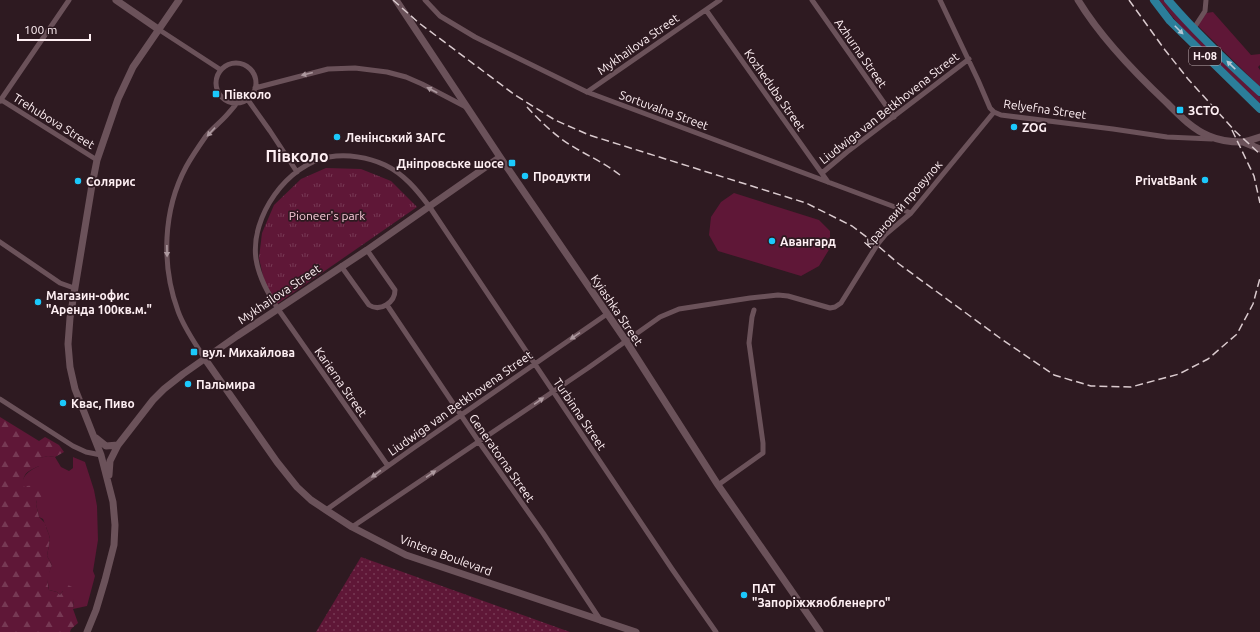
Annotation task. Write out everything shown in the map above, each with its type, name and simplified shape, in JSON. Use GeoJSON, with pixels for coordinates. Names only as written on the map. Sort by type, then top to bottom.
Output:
{"type":"FeatureCollection","features":[{"type":"Feature","properties":{"kind":"main road","name":"Н-08"},"geometry":{"type":"LineString","coordinates":[[1154,0],[1170,21],[1260,109]]}},
{"type":"Feature","properties":{"kind":"main road","name":"Н-08"},"geometry":{"type":"LineString","coordinates":[[1168,0],[1194,28],[1260,92]]}},
{"type":"Feature","properties":{"kind":"street"},"geometry":{"type":"LineString","coordinates":[[0,100],[69,0]]}},
{"type":"Feature","properties":{"kind":"street"},"geometry":{"type":"LineString","coordinates":[[116,0],[221,70]]}},
{"type":"Feature","properties":{"kind":"street"},"geometry":{"type":"LineString","coordinates":[[87,632],[102,592],[114,545],[115,524],[108,481],[101,455],[75,389],[70,366],[68,344],[74,288],[97,160],[118,99],[133,67],[178,0]]}},
{"type":"Feature","properties":{"kind":"street","name":"Kyiashka Street"},"geometry":{"type":"LineString","coordinates":[[396,0],[500,157],[626,342],[718,485],[820,632]]}},
{"type":"Feature","properties":{"kind":"street","name":"Sortuvalna Street"},"geometry":{"type":"LineString","coordinates":[[424,0],[440,16],[462,29],[587,92],[911,213]]}},
{"type":"Feature","properties":{"kind":"street","name":"Mykhailova Street"},"geometry":{"type":"LineString","coordinates":[[587,92],[720,0]]}},
{"type":"Feature","properties":{"kind":"street","name":"Azhurna Street"},"geometry":{"type":"LineString","coordinates":[[812,0],[894,117]]}},
{"type":"Feature","properties":{"kind":"street","name":"Relyefna Street"},"geometry":{"type":"LineString","coordinates":[[940,0],[969,59],[990,108],[994,112],[1001,115],[1167,137],[1218,139],[1243,142]]}},
{"type":"Feature","properties":{"kind":"street","name":"Relyefna Street"},"geometry":{"type":"LineString","coordinates":[[1078,0],[1121,58],[1147,85],[1188,123],[1208,136],[1218,139]]}},
{"type":"Feature","properties":{"kind":"street"},"geometry":{"type":"LineString","coordinates":[[1194,28],[1205,11],[1206,0]]}},
{"type":"Feature","properties":{"kind":"street","name":"Kozheduba Street"},"geometry":{"type":"LineString","coordinates":[[706,10],[828,182]]}},
{"type":"Feature","properties":{"kind":"street","name":"Liudwiga van Betkhovena Street"},"geometry":{"type":"LineString","coordinates":[[822,173],[847,152],[969,59]]}},
{"type":"Feature","properties":{"kind":"street"},"geometry":{"type":"LineString","coordinates":[[238,63],[250,68],[254,73],[256,88],[248,100],[237,103],[226,100],[221,96],[218,92],[217,80],[221,70],[226,66],[238,63]]}},
{"type":"Feature","properties":{"kind":"street"},"geometry":{"type":"LineString","coordinates":[[256,88],[328,69],[354,68],[387,72],[406,77],[467,107]]}},
{"type":"Feature","properties":{"kind":"street","name":"Trehubova Street"},"geometry":{"type":"LineString","coordinates":[[0,100],[97,160]]}},
{"type":"Feature","properties":{"kind":"street"},"geometry":{"type":"LineString","coordinates":[[248,100],[297,172]]}},
{"type":"Feature","properties":{"kind":"street"},"geometry":{"type":"LineString","coordinates":[[205,358],[187,330],[178,311],[170,281],[167,261],[167,230],[176,190],[186,167],[207,135],[237,103]]}},
{"type":"Feature","properties":{"kind":"street","name":"Крановий провулок"},"geometry":{"type":"LineString","coordinates":[[626,342],[660,317],[679,309],[778,295],[788,296],[830,308],[835,307],[841,303],[877,245],[886,234],[911,213],[994,112]]}},
{"type":"Feature","properties":{"kind":"street"},"geometry":{"type":"LineString","coordinates":[[1243,142],[1260,138]]}},
{"type":"Feature","properties":{"kind":"street"},"geometry":{"type":"LineString","coordinates":[[1243,142],[1260,149]]}},
{"type":"Feature","properties":{"kind":"street","name":"Turbinna Street"},"geometry":{"type":"LineString","coordinates":[[297,172],[309,164],[328,157],[347,156],[366,158],[385,165],[400,174],[416,190],[429,206],[672,569],[716,632]]}},
{"type":"Feature","properties":{"kind":"street","name":"Mykhailova Street"},"geometry":{"type":"LineString","coordinates":[[108,481],[110,461],[118,445],[153,400],[164,389],[205,358],[366,250],[500,157]]}},
{"type":"Feature","properties":{"kind":"street","name":"Karierna Street"},"geometry":{"type":"LineString","coordinates":[[297,172],[279,188],[273,196],[262,217],[258,230],[256,258],[263,284],[278,309],[388,466]]}},
{"type":"Feature","properties":{"kind":"street"},"geometry":{"type":"LineString","coordinates":[[0,242],[60,283],[74,288]]}},
{"type":"Feature","properties":{"kind":"street"},"geometry":{"type":"LineString","coordinates":[[341,266],[369,305],[374,308],[379,308],[387,305],[395,294],[395,290],[366,250]]}},
{"type":"Feature","properties":{"kind":"street","name":"Generatorna Street"},"geometry":{"type":"LineString","coordinates":[[387,305],[478,442],[543,533],[601,621]]}},
{"type":"Feature","properties":{"kind":"street"},"geometry":{"type":"LineString","coordinates":[[718,485],[763,453],[763,444],[748,343],[754,310]]}},
{"type":"Feature","properties":{"kind":"street","name":"Liudwiga van Betkhovena Street"},"geometry":{"type":"LineString","coordinates":[[326,510],[534,363],[607,314]]}},
{"type":"Feature","properties":{"kind":"street"},"geometry":{"type":"LineString","coordinates":[[352,527],[626,342]]}},
{"type":"Feature","properties":{"kind":"street","name":"Vintera Boulevard"},"geometry":{"type":"LineString","coordinates":[[205,358],[277,462],[297,487],[311,500],[352,527],[406,555],[636,632]]}},
{"type":"Feature","properties":{"kind":"street"},"geometry":{"type":"LineString","coordinates":[[0,399],[73,446],[86,452],[101,455]]}},
{"type":"Feature","properties":{"kind":"street"},"geometry":{"type":"LineString","coordinates":[[95,438],[106,446],[118,445]]}},
{"type":"Feature","properties":{"kind":"green space"},"geometry":{"type":"Polygon","coordinates":[[[1159,0],[1164,0],[1217,57],[1260,97],[1260,105],[1180,26],[1159,0]]]}},
{"type":"Feature","properties":{"kind":"green space"},"geometry":{"type":"Polygon","coordinates":[[[1213,12],[1251,55],[1260,54],[1260,65],[1258,67],[1260,70],[1260,87],[1197,25],[1206,13],[1213,12]]]}},
{"type":"Feature","properties":{"kind":"green space","name":"Pioneer's park"},"geometry":{"type":"Polygon","coordinates":[[[326,168],[361,169],[391,181],[417,207],[277,304],[265,285],[259,258],[262,233],[274,205],[301,179],[326,168]]]}},
{"type":"Feature","properties":{"kind":"green space","name":"Авангард"},"geometry":{"type":"Polygon","coordinates":[[[734,193],[819,220],[830,231],[830,248],[819,266],[801,276],[718,251],[709,235],[711,217],[721,202],[734,193]]]}},
{"type":"Feature","properties":{"kind":"green space"},"geometry":{"type":"Polygon","coordinates":[[[0,417],[39,441],[45,437],[59,445],[64,452],[55,457],[48,456],[40,458],[39,466],[28,472],[23,480],[25,489],[27,486],[34,486],[42,492],[42,496],[37,500],[36,504],[39,517],[45,523],[50,539],[47,556],[52,565],[48,580],[49,590],[57,592],[60,595],[64,587],[68,585],[72,587],[74,600],[73,609],[78,623],[71,629],[70,632],[0,632],[0,417]]]}},
{"type":"Feature","properties":{"kind":"green space"},"geometry":{"type":"Polygon","coordinates":[[[48,456],[55,457],[61,467],[69,471],[73,468],[73,457],[85,462],[94,490],[97,506],[98,540],[93,571],[95,576],[87,606],[73,609],[74,600],[63,591],[60,595],[57,592],[49,590],[47,577],[52,565],[47,556],[50,539],[49,535],[43,519],[39,517],[36,504],[37,500],[25,490],[23,486],[26,475],[39,466],[39,458],[48,456]]]}},
{"type":"Feature","properties":{"kind":"green space"},"geometry":{"type":"Polygon","coordinates":[[[361,557],[570,632],[316,632],[361,557]]]}},
{"type":"Feature","properties":{"kind":"railway"},"geometry":{"type":"LineString","coordinates":[[393,0],[419,23],[515,95],[555,120],[589,135],[806,203],[852,226],[899,264],[1000,338],[1054,375],[1091,386],[1131,387],[1179,374],[1208,359],[1237,334],[1253,304],[1260,278]]}},
{"type":"Feature","properties":{"kind":"railway"},"geometry":{"type":"LineString","coordinates":[[1129,0],[1188,79],[1235,131],[1260,154]]}},
{"type":"Feature","properties":{"kind":"railway"},"geometry":{"type":"LineString","coordinates":[[527,107],[542,123],[560,138],[620,175]]}},
{"type":"Feature","properties":{"kind":"railway"},"geometry":{"type":"LineString","coordinates":[[1232,130],[1254,176],[1260,203]]}},
{"type":"Feature","properties":{"kind":"place","name":"Півколо"},"geometry":{"type":"Point","coordinates":[216,94]}},
{"type":"Feature","properties":{"kind":"place","name":"ЗСТО"},"geometry":{"type":"Point","coordinates":[1180,110]}},
{"type":"Feature","properties":{"kind":"place","name":"ZOG"},"geometry":{"type":"Point","coordinates":[1014,127]}},
{"type":"Feature","properties":{"kind":"place","name":"Ленінський ЗАГС"},"geometry":{"type":"Point","coordinates":[337,137]}},
{"type":"Feature","properties":{"kind":"place","name":"Дніпровське шосе"},"geometry":{"type":"Point","coordinates":[512,163]}},
{"type":"Feature","properties":{"kind":"place","name":"Продукти"},"geometry":{"type":"Point","coordinates":[525,176]}},
{"type":"Feature","properties":{"kind":"place","name":"PrivatBank"},"geometry":{"type":"Point","coordinates":[1205,180]}},
{"type":"Feature","properties":{"kind":"place","name":"Солярис"},"geometry":{"type":"Point","coordinates":[78,181]}},
{"type":"Feature","properties":{"kind":"place","name":"Авангард"},"geometry":{"type":"Point","coordinates":[772,241]}},
{"type":"Feature","properties":{"kind":"place","name":"Магазин-офис \"Аренда 100кв.м.\""},"geometry":{"type":"Point","coordinates":[38,302]}},
{"type":"Feature","properties":{"kind":"place","name":"вул. Михайлова"},"geometry":{"type":"Point","coordinates":[194,352]}},
{"type":"Feature","properties":{"kind":"place","name":"Пальмира"},"geometry":{"type":"Point","coordinates":[188,384]}},
{"type":"Feature","properties":{"kind":"place","name":"Квас, Пиво"},"geometry":{"type":"Point","coordinates":[63,403]}},
{"type":"Feature","properties":{"kind":"place","name":"ПАТ \"Запоріжжяобленерго\""},"geometry":{"type":"Point","coordinates":[744,595]}},
{"type":"Feature","properties":{"kind":"district","name":"Півколо"},"geometry":{"type":"Point","coordinates":[297,156]}}]}
